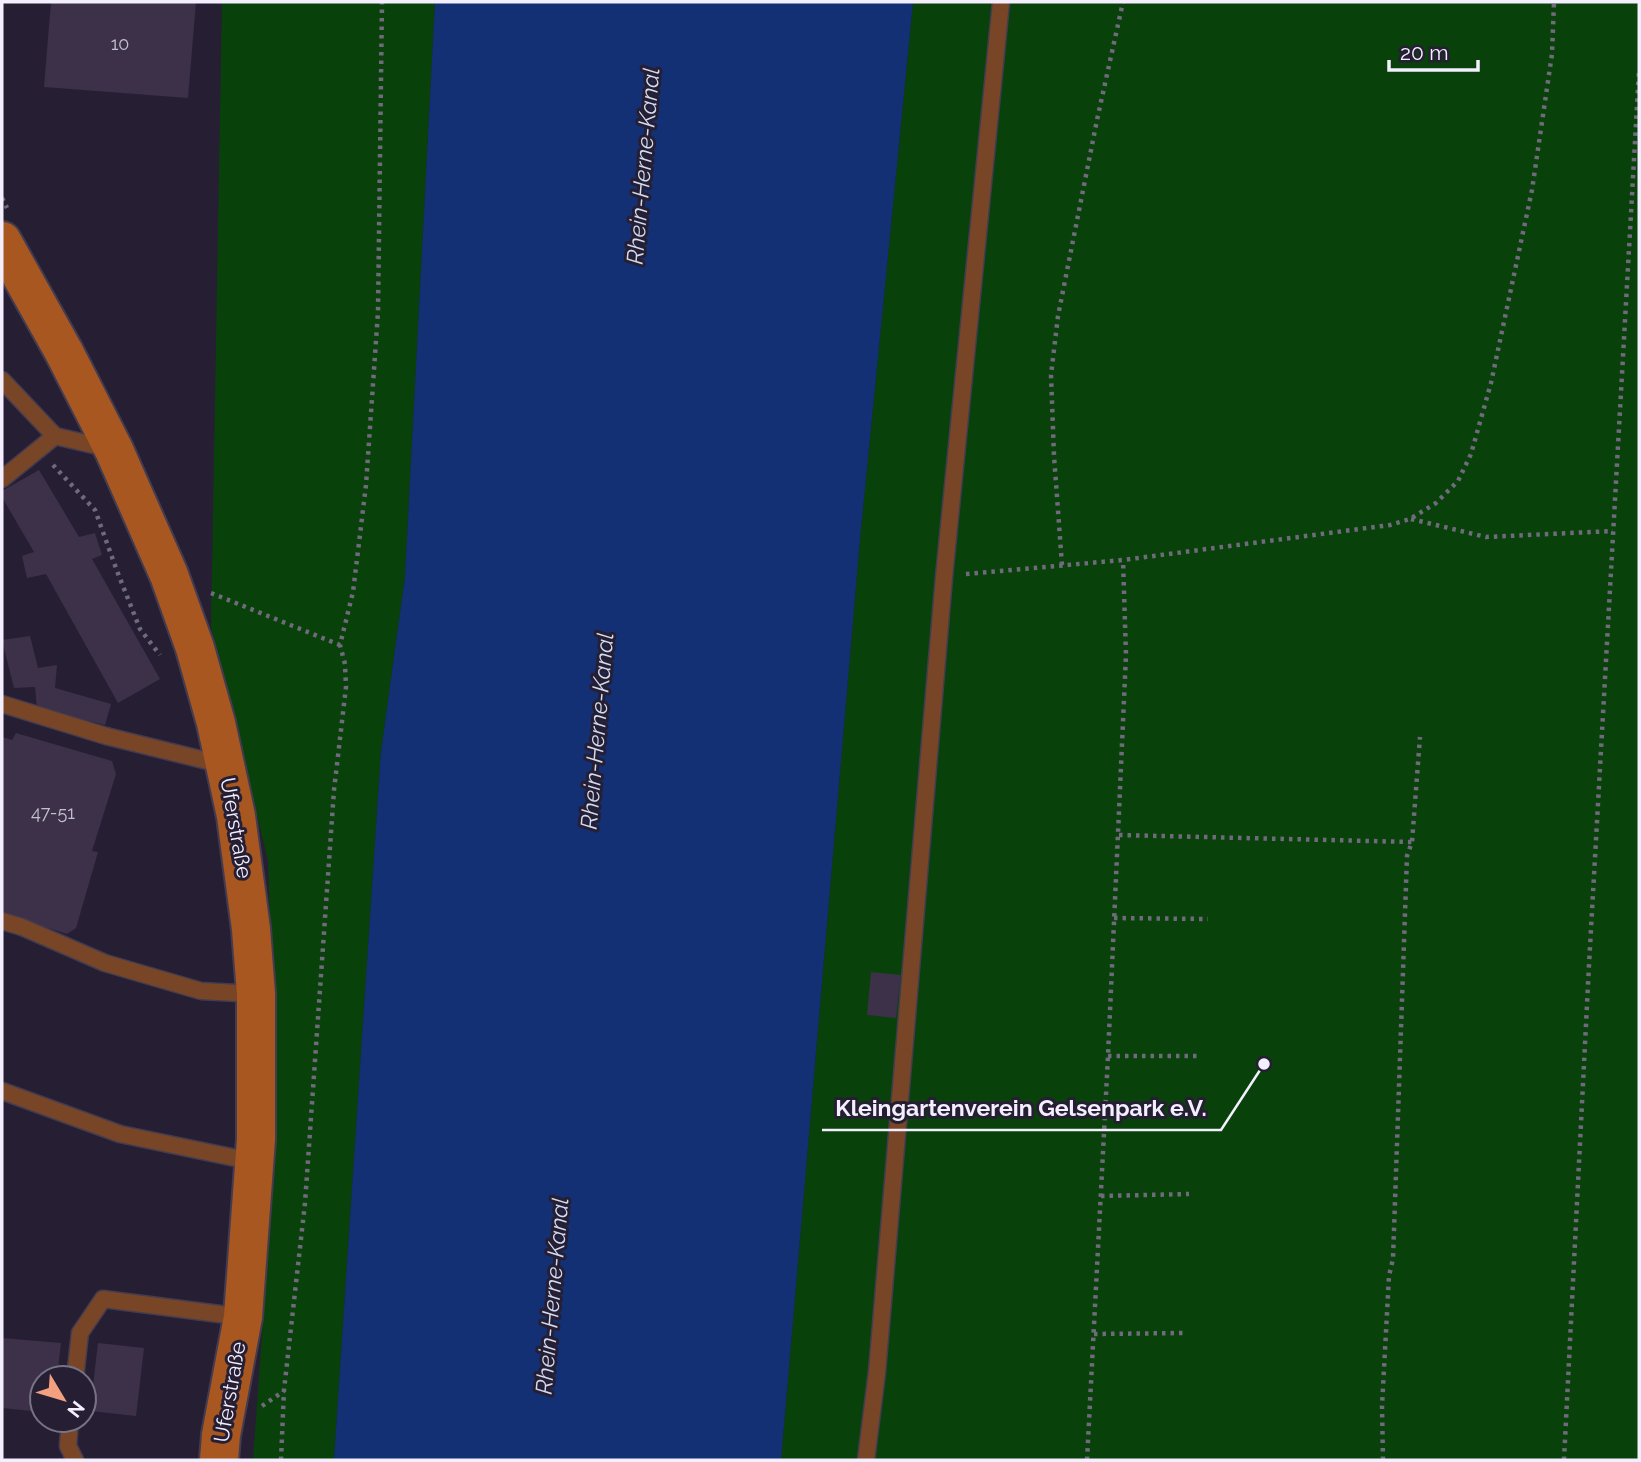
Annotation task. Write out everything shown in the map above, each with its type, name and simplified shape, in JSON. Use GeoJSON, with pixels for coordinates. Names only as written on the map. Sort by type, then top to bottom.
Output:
{"type":"FeatureCollection","features":[{"type":"Feature","properties":{"kind":"main road","name":"Uferstraße"},"geometry":{"type":"LineString","coordinates":[[2,241],[64,352],[114,450],[169,575],[195,648],[226,766],[236,816],[251,929],[256,994],[255,1162],[243,1317],[221,1435],[219,1460]]}},
{"type":"Feature","properties":{"kind":"lane"},"geometry":{"type":"LineString","coordinates":[[866,1460],[879,1344],[944,577],[1001,2]]}},
{"type":"Feature","properties":{"kind":"lane"},"geometry":{"type":"LineString","coordinates":[[2,380],[55,436],[114,450]]}},
{"type":"Feature","properties":{"kind":"lane"},"geometry":{"type":"LineString","coordinates":[[2,479],[55,436]]}},
{"type":"Feature","properties":{"kind":"lane"},"geometry":{"type":"LineString","coordinates":[[2,704],[106,736],[226,766]]}},
{"type":"Feature","properties":{"kind":"lane"},"geometry":{"type":"LineString","coordinates":[[2,921],[105,963],[201,991],[256,994]]}},
{"type":"Feature","properties":{"kind":"lane"},"geometry":{"type":"LineString","coordinates":[[2,1091],[120,1134],[255,1162]]}},
{"type":"Feature","properties":{"kind":"lane"},"geometry":{"type":"LineString","coordinates":[[77,1364],[80,1333],[103,1299],[243,1317]]}},
{"type":"Feature","properties":{"kind":"lane"},"geometry":{"type":"LineString","coordinates":[[69,1434],[68,1446],[75,1460]]}},
{"type":"Feature","properties":{"kind":"path"},"geometry":{"type":"LineString","coordinates":[[281,1460],[284,1390],[305,1203],[334,790],[346,687],[345,664],[340,645],[353,592],[366,485],[378,312],[382,2]]}},
{"type":"Feature","properties":{"kind":"path"},"geometry":{"type":"LineString","coordinates":[[1062,565],[1051,375],[1058,316],[1123,2]]}},
{"type":"Feature","properties":{"kind":"path"},"geometry":{"type":"LineString","coordinates":[[944,577],[1123,560],[1390,525],[1410,519],[1436,503],[1458,481],[1472,454],[1492,383],[1532,190],[1552,54],[1554,2]]}},
{"type":"Feature","properties":{"kind":"path"},"geometry":{"type":"LineString","coordinates":[[1564,1460],[1639,69]]}},
{"type":"Feature","properties":{"kind":"path"},"geometry":{"type":"LineString","coordinates":[[39,450],[95,510],[141,629],[164,661]]}},
{"type":"Feature","properties":{"kind":"path"},"geometry":{"type":"LineString","coordinates":[[1410,519],[1486,537],[1613,531]]}},
{"type":"Feature","properties":{"kind":"path"},"geometry":{"type":"LineString","coordinates":[[1087,1460],[1119,835],[1126,655],[1123,560]]}},
{"type":"Feature","properties":{"kind":"path"},"geometry":{"type":"LineString","coordinates":[[169,575],[340,645]]}},
{"type":"Feature","properties":{"kind":"path"},"geometry":{"type":"LineString","coordinates":[[1383,1460],[1382,1406],[1389,1276],[1393,1259],[1407,856],[1412,842],[1420,737]]}},
{"type":"Feature","properties":{"kind":"path"},"geometry":{"type":"LineString","coordinates":[[1119,835],[1412,842]]}},
{"type":"Feature","properties":{"kind":"path"},"geometry":{"type":"LineString","coordinates":[[1114,918],[1208,919]]}},
{"type":"Feature","properties":{"kind":"path"},"geometry":{"type":"LineString","coordinates":[[1108,1056],[1200,1056]]}},
{"type":"Feature","properties":{"kind":"path"},"geometry":{"type":"LineString","coordinates":[[1101,1196],[1189,1194]]}},
{"type":"Feature","properties":{"kind":"path"},"geometry":{"type":"LineString","coordinates":[[1094,1334],[1185,1333]]}},
{"type":"Feature","properties":{"kind":"green space"},"geometry":{"type":"Polygon","coordinates":[[[222,2],[435,2],[405,577],[381,752],[334,1460],[253,1460],[277,1123],[268,861],[211,627],[222,2]]]}},
{"type":"Feature","properties":{"kind":"green space"},"geometry":{"type":"Polygon","coordinates":[[[913,2],[1639,2],[1639,1460],[781,1460],[860,539],[913,2]]]}},
{"type":"Feature","properties":{"kind":"water","name":"Rhein-Herne-Kanal"},"geometry":{"type":"Polygon","coordinates":[[[435,2],[913,2],[860,539],[781,1460],[334,1460],[381,752],[405,577],[435,2]]]}},
{"type":"Feature","properties":{"kind":"building"},"geometry":{"type":"Polygon","coordinates":[[[51,2],[196,2],[188,98],[44,87],[51,2]]]}},
{"type":"Feature","properties":{"kind":"building"},"geometry":{"type":"Polygon","coordinates":[[[39,470],[79,537],[95,533],[102,555],[92,559],[160,679],[118,703],[46,574],[27,578],[22,556],[34,552],[2,497],[2,491],[39,470]]]}},
{"type":"Feature","properties":{"kind":"building"},"geometry":{"type":"Polygon","coordinates":[[[30,636],[38,668],[57,665],[55,688],[111,704],[105,725],[37,708],[35,687],[14,688],[2,640],[30,636]]]}},
{"type":"Feature","properties":{"kind":"building"},"geometry":{"type":"Polygon","coordinates":[[[16,733],[112,761],[116,774],[92,851],[98,852],[76,928],[67,934],[2,913],[2,737],[12,740],[16,733]]]}},
{"type":"Feature","properties":{"kind":"building"},"geometry":{"type":"Polygon","coordinates":[[[871,972],[901,975],[896,1018],[867,1015],[871,972]]]}},
{"type":"Feature","properties":{"kind":"building"},"geometry":{"type":"Polygon","coordinates":[[[2,1338],[61,1343],[59,1364],[28,1364],[28,1411],[2,1408],[2,1338]]]}},
{"type":"Feature","properties":{"kind":"building"},"geometry":{"type":"Polygon","coordinates":[[[98,1343],[144,1348],[136,1416],[98,1412],[98,1364],[96,1364],[98,1343]]]}},
{"type":"Feature","properties":{"kind":"place","name":"Kleingartenverein Gelsenpark e.V."},"geometry":{"type":"Point","coordinates":[1264,1064]}}]}
